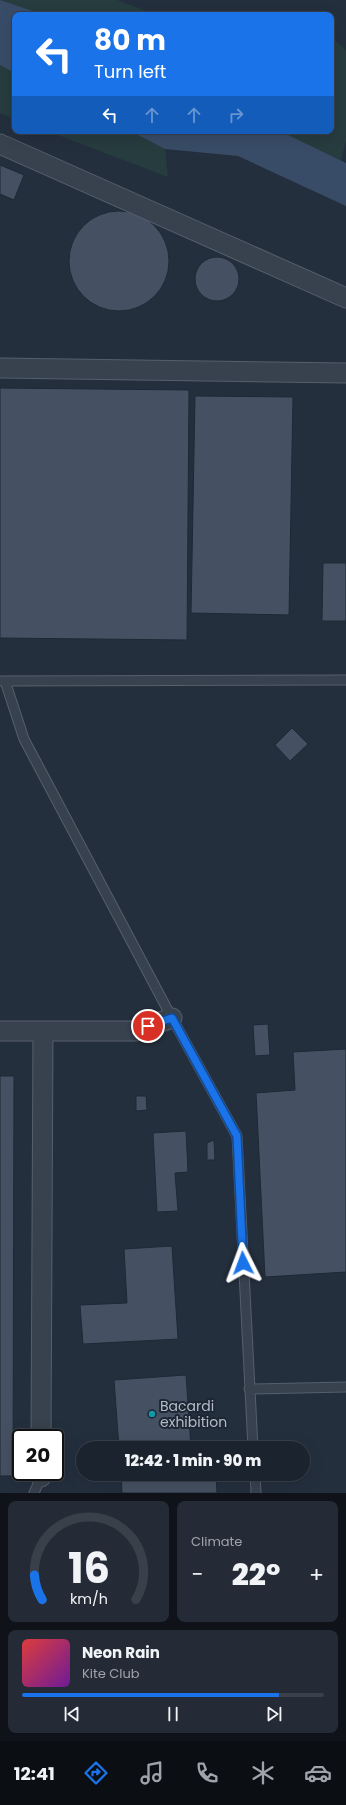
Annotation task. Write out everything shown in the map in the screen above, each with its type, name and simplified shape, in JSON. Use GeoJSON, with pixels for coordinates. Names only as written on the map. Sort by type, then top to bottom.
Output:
{"type":"FeatureCollection","features":[{"type":"Feature","properties":{"kind":"street"},"geometry":{"type":"LineString","coordinates":[[0,144],[346,298]]}},
{"type":"Feature","properties":{"kind":"street"},"geometry":{"type":"LineString","coordinates":[[0,368],[346,373]]}},
{"type":"Feature","properties":{"kind":"street"},"geometry":{"type":"LineString","coordinates":[[0,1031],[135,1031],[172,1018]]}},
{"type":"Feature","properties":{"kind":"street"},"geometry":{"type":"LineString","coordinates":[[41,1429],[43,1031]]}},
{"type":"Feature","properties":{"kind":"lane"},"geometry":{"type":"LineString","coordinates":[[253,1441],[237,1136],[172,1018],[24,739],[3,681],[346,680]]}},
{"type":"Feature","properties":{"kind":"lane"},"geometry":{"type":"LineString","coordinates":[[249,1389],[346,1387]]}},
{"type":"Feature","properties":{"kind":"lane"},"geometry":{"type":"LineString","coordinates":[[255,1481],[256,1493]]}},
{"type":"Feature","properties":{"kind":"green space"},"geometry":{"type":"Polygon","coordinates":[[[0,0],[117,0],[149,12],[36,12],[0,0]]]}},
{"type":"Feature","properties":{"kind":"green space"},"geometry":{"type":"Polygon","coordinates":[[[334,40],[346,50],[346,140],[341,161],[286,134],[334,134],[334,40]]]}},
{"type":"Feature","properties":{"kind":"green space"},"geometry":{"type":"Polygon","coordinates":[[[0,65],[12,71],[12,118],[0,113],[0,65]]]}},
{"type":"Feature","properties":{"kind":"green space"},"geometry":{"type":"Polygon","coordinates":[[[55,134],[136,134],[165,149],[168,177],[55,134]]]}},
{"type":"Feature","properties":{"kind":"water"},"geometry":{"type":"Polygon","coordinates":[[[0,0],[36,12],[12,12],[12,71],[0,65],[0,0]]]}},
{"type":"Feature","properties":{"kind":"water"},"geometry":{"type":"Polygon","coordinates":[[[136,134],[286,134],[346,163],[346,206],[238,156],[165,149],[136,134]]]}},
{"type":"Feature","properties":{"kind":"building"},"geometry":{"type":"Polygon","coordinates":[[[0,165],[24,175],[14,200],[0,194],[0,165]]]}},
{"type":"Feature","properties":{"kind":"building"},"geometry":{"type":"Polygon","coordinates":[[[119,211],[129,212],[147,219],[161,233],[168,251],[168,271],[161,289],[147,303],[129,310],[119,311],[109,310],[91,303],[77,289],[70,271],[69,261],[70,251],[77,233],[91,219],[109,212],[119,211]]]}},
{"type":"Feature","properties":{"kind":"building"},"geometry":{"type":"Polygon","coordinates":[[[213,257],[221,257],[226,258],[233,263],[238,270],[238,288],[233,295],[226,300],[213,301],[205,298],[198,291],[195,283],[195,275],[198,267],[205,260],[213,257]]]}},
{"type":"Feature","properties":{"kind":"building"},"geometry":{"type":"Polygon","coordinates":[[[0,388],[189,390],[187,640],[0,638],[0,388]]]}},
{"type":"Feature","properties":{"kind":"building"},"geometry":{"type":"Polygon","coordinates":[[[195,396],[293,397],[289,615],[191,613],[195,396]]]}},
{"type":"Feature","properties":{"kind":"building"},"geometry":{"type":"Polygon","coordinates":[[[323,563],[346,563],[346,621],[322,621],[323,563]]]}},
{"type":"Feature","properties":{"kind":"building"},"geometry":{"type":"Polygon","coordinates":[[[292,728],[308,744],[290,761],[275,745],[292,728]]]}},
{"type":"Feature","properties":{"kind":"building"},"geometry":{"type":"Polygon","coordinates":[[[268,1024],[270,1055],[255,1056],[253,1025],[268,1024]]]}},
{"type":"Feature","properties":{"kind":"building"},"geometry":{"type":"Polygon","coordinates":[[[346,1049],[346,1272],[265,1277],[256,1093],[295,1090],[293,1052],[346,1049]]]}},
{"type":"Feature","properties":{"kind":"building"},"geometry":{"type":"Polygon","coordinates":[[[0,1076],[14,1076],[12,1476],[0,1476],[0,1076]]]}},
{"type":"Feature","properties":{"kind":"building"},"geometry":{"type":"Polygon","coordinates":[[[136,1096],[146,1096],[147,1110],[136,1111],[136,1096]]]}},
{"type":"Feature","properties":{"kind":"building"},"geometry":{"type":"Polygon","coordinates":[[[186,1131],[188,1172],[175,1173],[178,1211],[157,1212],[153,1133],[186,1131]]]}},
{"type":"Feature","properties":{"kind":"building"},"geometry":{"type":"Polygon","coordinates":[[[214,1140],[215,1160],[207,1160],[207,1143],[214,1140]]]}},
{"type":"Feature","properties":{"kind":"building"},"geometry":{"type":"Polygon","coordinates":[[[172,1246],[178,1339],[83,1344],[80,1305],[127,1303],[124,1249],[172,1246]]]}},
{"type":"Feature","properties":{"kind":"building","name":"Bacardi exhibition"},"geometry":{"type":"Polygon","coordinates":[[[186,1375],[191,1441],[118,1441],[114,1380],[186,1375]]]}},
{"type":"Feature","properties":{"kind":"building"},"geometry":{"type":"Polygon","coordinates":[[[121,1481],[216,1481],[217,1493],[122,1493],[121,1481]]]}},
{"type":"Feature","properties":{"kind":"place","name":"Bacardi exhibition"},"geometry":{"type":"Point","coordinates":[152,1414]}},
{"type":"Feature","properties":{"kind":"route"},"geometry":{"type":"LineString","coordinates":[[148,1026],[172,1018],[237,1136],[243,1263]]}}]}
